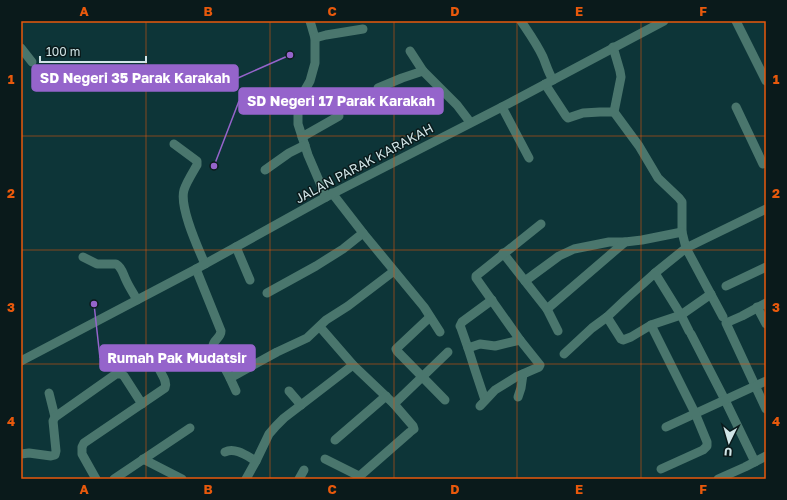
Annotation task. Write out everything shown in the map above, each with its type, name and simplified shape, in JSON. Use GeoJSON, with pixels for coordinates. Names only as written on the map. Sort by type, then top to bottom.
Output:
{"type":"FeatureCollection","features":[{"type":"Feature","properties":{"kind":"street"},"geometry":{"type":"LineString","coordinates":[[310,21],[315,38],[315,63],[310,81],[301,97],[298,110],[298,124],[308,155],[329,195],[424,307],[440,332]]}},
{"type":"Feature","properties":{"kind":"street"},"geometry":{"type":"LineString","coordinates":[[521,21],[535,41],[544,58],[549,73],[549,82],[568,118],[583,113],[614,112]]}},
{"type":"Feature","properties":{"kind":"street","name":"JALAN PARAK KARAKAH"},"geometry":{"type":"LineString","coordinates":[[21,361],[196,269],[329,195],[502,107],[664,21]]}},
{"type":"Feature","properties":{"kind":"street"},"geometry":{"type":"LineString","coordinates":[[736,21],[766,81]]}},
{"type":"Feature","properties":{"kind":"street"},"geometry":{"type":"LineString","coordinates":[[315,38],[363,29]]}},
{"type":"Feature","properties":{"kind":"street"},"geometry":{"type":"LineString","coordinates":[[21,48],[32,62]]}},
{"type":"Feature","properties":{"kind":"street"},"geometry":{"type":"LineString","coordinates":[[613,48],[621,77],[614,112],[639,146],[658,178],[682,202],[682,232],[686,248],[723,317]]}},
{"type":"Feature","properties":{"kind":"street"},"geometry":{"type":"LineString","coordinates":[[410,51],[423,71],[458,106],[470,122]]}},
{"type":"Feature","properties":{"kind":"street"},"geometry":{"type":"LineString","coordinates":[[378,88],[423,71]]}},
{"type":"Feature","properties":{"kind":"street"},"geometry":{"type":"LineString","coordinates":[[502,107],[529,158]]}},
{"type":"Feature","properties":{"kind":"street"},"geometry":{"type":"LineString","coordinates":[[736,107],[765,164]]}},
{"type":"Feature","properties":{"kind":"street"},"geometry":{"type":"LineString","coordinates":[[265,170],[339,116]]}},
{"type":"Feature","properties":{"kind":"street"},"geometry":{"type":"LineString","coordinates":[[174,144],[197,161],[197,165],[184,190],[183,202],[191,231],[205,264]]}},
{"type":"Feature","properties":{"kind":"street"},"geometry":{"type":"LineString","coordinates":[[564,354],[655,273],[686,248],[766,209]]}},
{"type":"Feature","properties":{"kind":"street"},"geometry":{"type":"LineString","coordinates":[[492,300],[461,323],[461,328],[483,403],[495,390],[506,382],[539,367],[540,365],[520,340],[476,277],[541,224]]}},
{"type":"Feature","properties":{"kind":"street"},"geometry":{"type":"LineString","coordinates":[[525,281],[559,256],[574,249],[609,242],[642,240],[682,232]]}},
{"type":"Feature","properties":{"kind":"street"},"geometry":{"type":"LineString","coordinates":[[267,293],[343,249],[362,233]]}},
{"type":"Feature","properties":{"kind":"street"},"geometry":{"type":"LineString","coordinates":[[546,310],[625,242]]}},
{"type":"Feature","properties":{"kind":"street"},"geometry":{"type":"LineString","coordinates":[[236,247],[250,280]]}},
{"type":"Feature","properties":{"kind":"street"},"geometry":{"type":"LineString","coordinates":[[504,253],[546,310],[558,331]]}},
{"type":"Feature","properties":{"kind":"street"},"geometry":{"type":"LineString","coordinates":[[83,257],[97,264],[118,265],[124,273],[126,280],[137,300]]}},
{"type":"Feature","properties":{"kind":"street"},"geometry":{"type":"LineString","coordinates":[[726,286],[766,267]]}},
{"type":"Feature","properties":{"kind":"street"},"geometry":{"type":"LineString","coordinates":[[196,269],[221,332],[221,335],[214,342],[213,346],[236,391]]}},
{"type":"Feature","properties":{"kind":"street"},"geometry":{"type":"LineString","coordinates":[[230,378],[277,352],[307,338],[326,320],[348,306],[394,271]]}},
{"type":"Feature","properties":{"kind":"street"},"geometry":{"type":"LineString","coordinates":[[655,273],[681,315],[755,462]]}},
{"type":"Feature","properties":{"kind":"street"},"geometry":{"type":"LineString","coordinates":[[607,317],[622,340],[631,337],[651,326],[681,315],[711,294]]}},
{"type":"Feature","properties":{"kind":"street"},"geometry":{"type":"LineString","coordinates":[[766,324],[762,305],[726,323],[766,409]]}},
{"type":"Feature","properties":{"kind":"street"},"geometry":{"type":"LineString","coordinates":[[430,317],[396,349],[396,351],[445,400]]}},
{"type":"Feature","properties":{"kind":"street"},"geometry":{"type":"LineString","coordinates":[[651,326],[695,413],[707,442],[707,446],[704,450],[661,469]]}},
{"type":"Feature","properties":{"kind":"street"},"geometry":{"type":"LineString","coordinates":[[320,327],[353,364],[394,404],[414,429],[359,476],[325,459]]}},
{"type":"Feature","properties":{"kind":"street"},"geometry":{"type":"LineString","coordinates":[[468,348],[478,344],[496,345],[520,340]]}},
{"type":"Feature","properties":{"kind":"street"},"geometry":{"type":"LineString","coordinates":[[96,479],[82,454],[82,447],[84,444],[165,388],[166,383],[158,369],[158,366],[184,352]]}},
{"type":"Feature","properties":{"kind":"street"},"geometry":{"type":"LineString","coordinates":[[394,404],[448,352]]}},
{"type":"Feature","properties":{"kind":"street"},"geometry":{"type":"LineString","coordinates":[[246,479],[269,434],[284,418],[353,364]]}},
{"type":"Feature","properties":{"kind":"street"},"geometry":{"type":"LineString","coordinates":[[55,417],[119,373],[124,376],[142,404]]}},
{"type":"Feature","properties":{"kind":"street"},"geometry":{"type":"LineString","coordinates":[[518,397],[523,374]]}},
{"type":"Feature","properties":{"kind":"street"},"geometry":{"type":"LineString","coordinates":[[666,427],[766,380]]}},
{"type":"Feature","properties":{"kind":"street"},"geometry":{"type":"LineString","coordinates":[[289,391],[301,405]]}},
{"type":"Feature","properties":{"kind":"street"},"geometry":{"type":"LineString","coordinates":[[21,454],[29,453],[51,456],[55,455],[56,451],[53,421],[55,417],[49,394]]}},
{"type":"Feature","properties":{"kind":"street"},"geometry":{"type":"LineString","coordinates":[[335,440],[386,396]]}},
{"type":"Feature","properties":{"kind":"street"},"geometry":{"type":"LineString","coordinates":[[114,479],[190,428]]}},
{"type":"Feature","properties":{"kind":"street"},"geometry":{"type":"LineString","coordinates":[[225,452],[233,450],[256,461]]}},
{"type":"Feature","properties":{"kind":"street"},"geometry":{"type":"LineString","coordinates":[[718,479],[766,457]]}},
{"type":"Feature","properties":{"kind":"street"},"geometry":{"type":"LineString","coordinates":[[143,459],[182,479]]}},
{"type":"Feature","properties":{"kind":"street"},"geometry":{"type":"LineString","coordinates":[[299,479],[304,470]]}},
{"type":"Feature","properties":{"kind":"place","name":"SD Negeri 35 Parak Karakah"},"geometry":{"type":"Point","coordinates":[290,55]}},
{"type":"Feature","properties":{"kind":"place","name":"SD Negeri 17 Parak Karakah"},"geometry":{"type":"Point","coordinates":[214,166]}},
{"type":"Feature","properties":{"kind":"place","name":"Rumah Pak Mudatsir"},"geometry":{"type":"Point","coordinates":[94,304]}}]}
